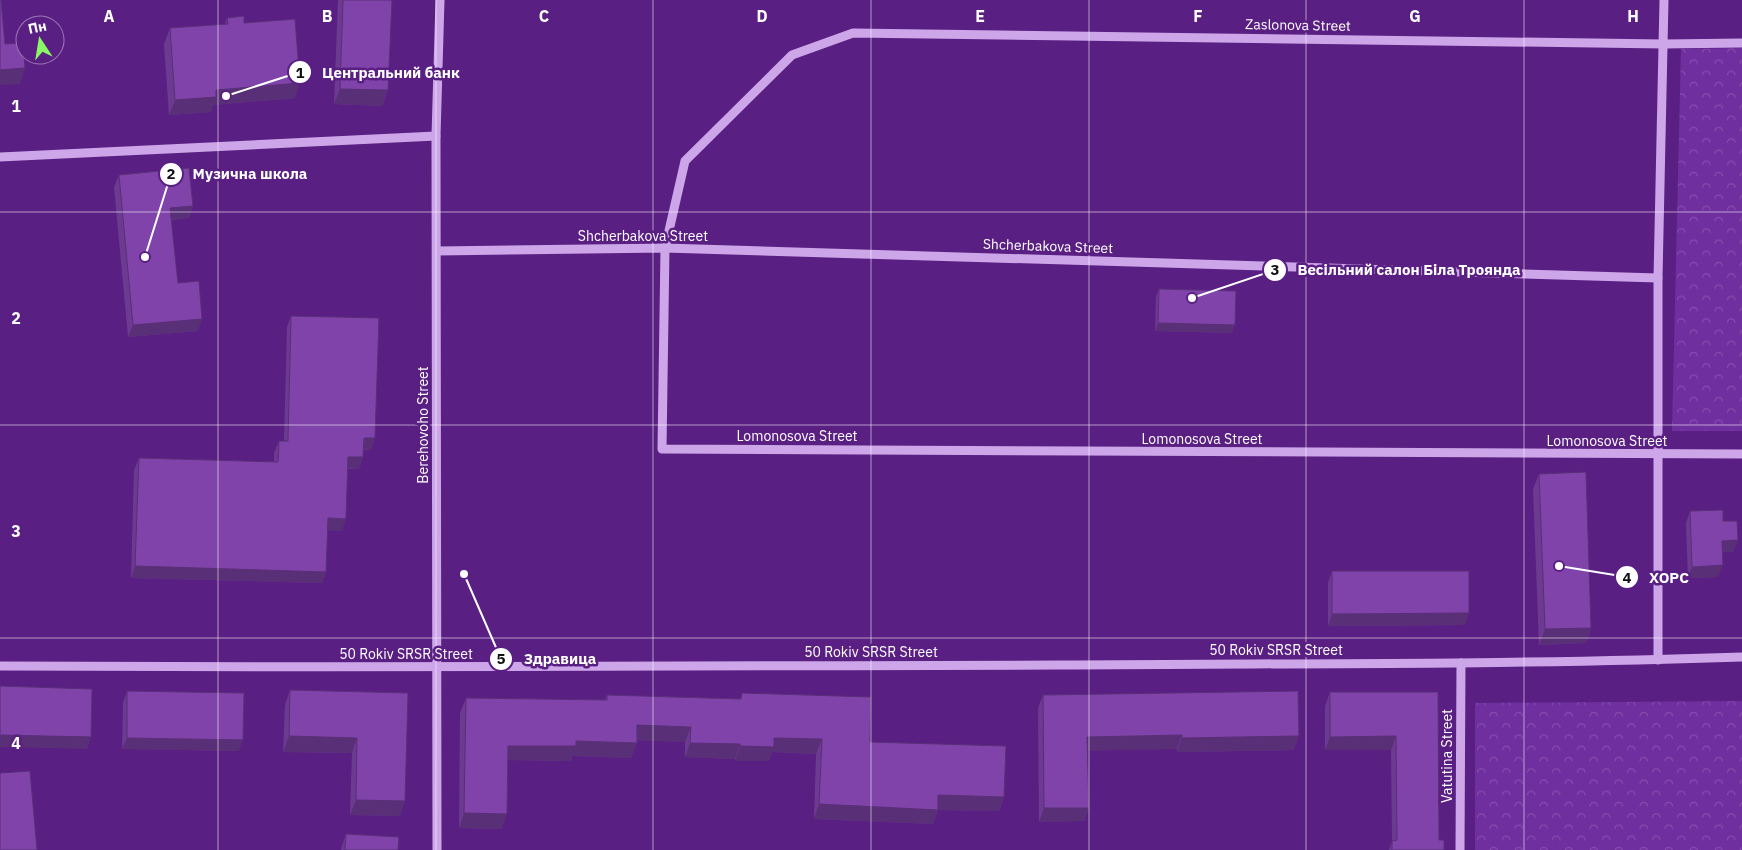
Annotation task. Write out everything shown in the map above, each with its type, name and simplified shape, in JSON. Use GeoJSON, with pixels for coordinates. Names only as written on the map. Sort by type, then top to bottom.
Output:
{"type":"FeatureCollection","features":[{"type":"Feature","properties":{"kind":"street","name":"Berehovoho Street"},"geometry":{"type":"LineString","coordinates":[[437,850],[436,136],[440,0]]}},
{"type":"Feature","properties":{"kind":"street"},"geometry":{"type":"LineString","coordinates":[[1658,660],[1658,278],[1664,0]]}},
{"type":"Feature","properties":{"kind":"street","name":"Zaslonova Street"},"geometry":{"type":"LineString","coordinates":[[665,248],[685,161],[792,56],[853,32],[1664,44],[1742,42]]}},
{"type":"Feature","properties":{"kind":"street"},"geometry":{"type":"LineString","coordinates":[[0,157],[436,136]]}},
{"type":"Feature","properties":{"kind":"street","name":"Shcherbakova Street"},"geometry":{"type":"LineString","coordinates":[[437,251],[665,248],[1658,278]]}},
{"type":"Feature","properties":{"kind":"street","name":"Lomonosova Street"},"geometry":{"type":"LineString","coordinates":[[665,248],[662,449],[1742,454]]}},
{"type":"Feature","properties":{"kind":"street","name":"50 Rokiv SRSR Street"},"geometry":{"type":"LineString","coordinates":[[0,666],[436,668],[1461,663],[1742,657]]}},
{"type":"Feature","properties":{"kind":"street","name":"Vatutina Street"},"geometry":{"type":"LineString","coordinates":[[1460,850],[1461,663]]}},
{"type":"Feature","properties":{"kind":"green space"},"geometry":{"type":"Polygon","coordinates":[[[1742,48],[1742,431],[1672,431],[1681,49],[1742,48]]]}},
{"type":"Feature","properties":{"kind":"green space"},"geometry":{"type":"Polygon","coordinates":[[[1742,701],[1742,850],[1475,850],[1475,703],[1742,701]]]}},
{"type":"Feature","properties":{"kind":"building"},"geometry":{"type":"Polygon","coordinates":[[[1,0],[5,44],[15,43],[15,65],[25,65],[25,68],[0,70],[1,0]]]}},
{"type":"Feature","properties":{"kind":"building"},"geometry":{"type":"Polygon","coordinates":[[[343,0],[392,0],[388,90],[340,89],[343,0]]]}},
{"type":"Feature","properties":{"kind":"building"},"geometry":{"type":"Polygon","coordinates":[[[244,16],[244,23],[295,19],[300,83],[216,90],[216,97],[175,100],[170,28],[228,24],[227,18],[244,16]]]}},
{"type":"Feature","properties":{"kind":"building"},"geometry":{"type":"Polygon","coordinates":[[[189,168],[193,206],[170,208],[178,283],[199,281],[202,319],[133,325],[119,175],[189,168]]]}},
{"type":"Feature","properties":{"kind":"building"},"geometry":{"type":"Polygon","coordinates":[[[1159,289],[1236,291],[1235,325],[1158,323],[1159,289]]]}},
{"type":"Feature","properties":{"kind":"building"},"geometry":{"type":"Polygon","coordinates":[[[291,316],[379,318],[375,438],[364,438],[363,457],[348,457],[346,519],[328,518],[326,572],[135,566],[139,458],[278,462],[279,441],[288,441],[291,316]]]}},
{"type":"Feature","properties":{"kind":"building"},"geometry":{"type":"Polygon","coordinates":[[[1586,472],[1591,628],[1545,629],[1539,474],[1586,472]]]}},
{"type":"Feature","properties":{"kind":"building"},"geometry":{"type":"Polygon","coordinates":[[[1723,510],[1723,521],[1737,521],[1738,540],[1722,541],[1723,565],[1692,567],[1690,511],[1723,510]]]}},
{"type":"Feature","properties":{"kind":"building"},"geometry":{"type":"Polygon","coordinates":[[[1332,571],[1469,571],[1469,613],[1332,614],[1332,571]]]}},
{"type":"Feature","properties":{"kind":"building"},"geometry":{"type":"Polygon","coordinates":[[[0,686],[92,689],[91,737],[0,735],[0,686]]]}},
{"type":"Feature","properties":{"kind":"building"},"geometry":{"type":"Polygon","coordinates":[[[290,690],[408,693],[405,801],[356,800],[357,738],[289,736],[290,690]]]}},
{"type":"Feature","properties":{"kind":"building"},"geometry":{"type":"Polygon","coordinates":[[[127,691],[244,693],[243,740],[127,738],[127,691]]]}},
{"type":"Feature","properties":{"kind":"building"},"geometry":{"type":"Polygon","coordinates":[[[1298,691],[1299,736],[1182,738],[1182,735],[1087,737],[1089,808],[1044,808],[1043,695],[1298,691]]]}},
{"type":"Feature","properties":{"kind":"building"},"geometry":{"type":"Polygon","coordinates":[[[1330,692],[1438,692],[1439,840],[1444,840],[1444,850],[1392,850],[1392,841],[1397,840],[1396,736],[1330,737],[1330,692]]]}},
{"type":"Feature","properties":{"kind":"building"},"geometry":{"type":"Polygon","coordinates":[[[742,693],[871,697],[870,742],[1006,746],[1004,797],[938,795],[938,810],[819,804],[822,739],[774,738],[774,747],[690,743],[691,727],[637,725],[637,743],[576,741],[576,746],[508,746],[507,814],[464,813],[466,698],[607,700],[607,695],[741,699],[742,693]]]}},
{"type":"Feature","properties":{"kind":"building"},"geometry":{"type":"Polygon","coordinates":[[[30,771],[37,850],[0,850],[0,773],[30,771]]]}},
{"type":"Feature","properties":{"kind":"building"},"geometry":{"type":"Polygon","coordinates":[[[346,834],[399,837],[398,850],[345,850],[346,834]]]}},
{"type":"Feature","properties":{"kind":"place","name":"Центральний банк"},"geometry":{"type":"Point","coordinates":[226,96]}},
{"type":"Feature","properties":{"kind":"place","name":"Музична школа"},"geometry":{"type":"Point","coordinates":[145,257]}},
{"type":"Feature","properties":{"kind":"place","name":"Весільний салон Біла Троянда"},"geometry":{"type":"Point","coordinates":[1192,298]}},
{"type":"Feature","properties":{"kind":"place","name":"ХОРС"},"geometry":{"type":"Point","coordinates":[1559,566]}},
{"type":"Feature","properties":{"kind":"place","name":"Здравица"},"geometry":{"type":"Point","coordinates":[464,574]}}]}
